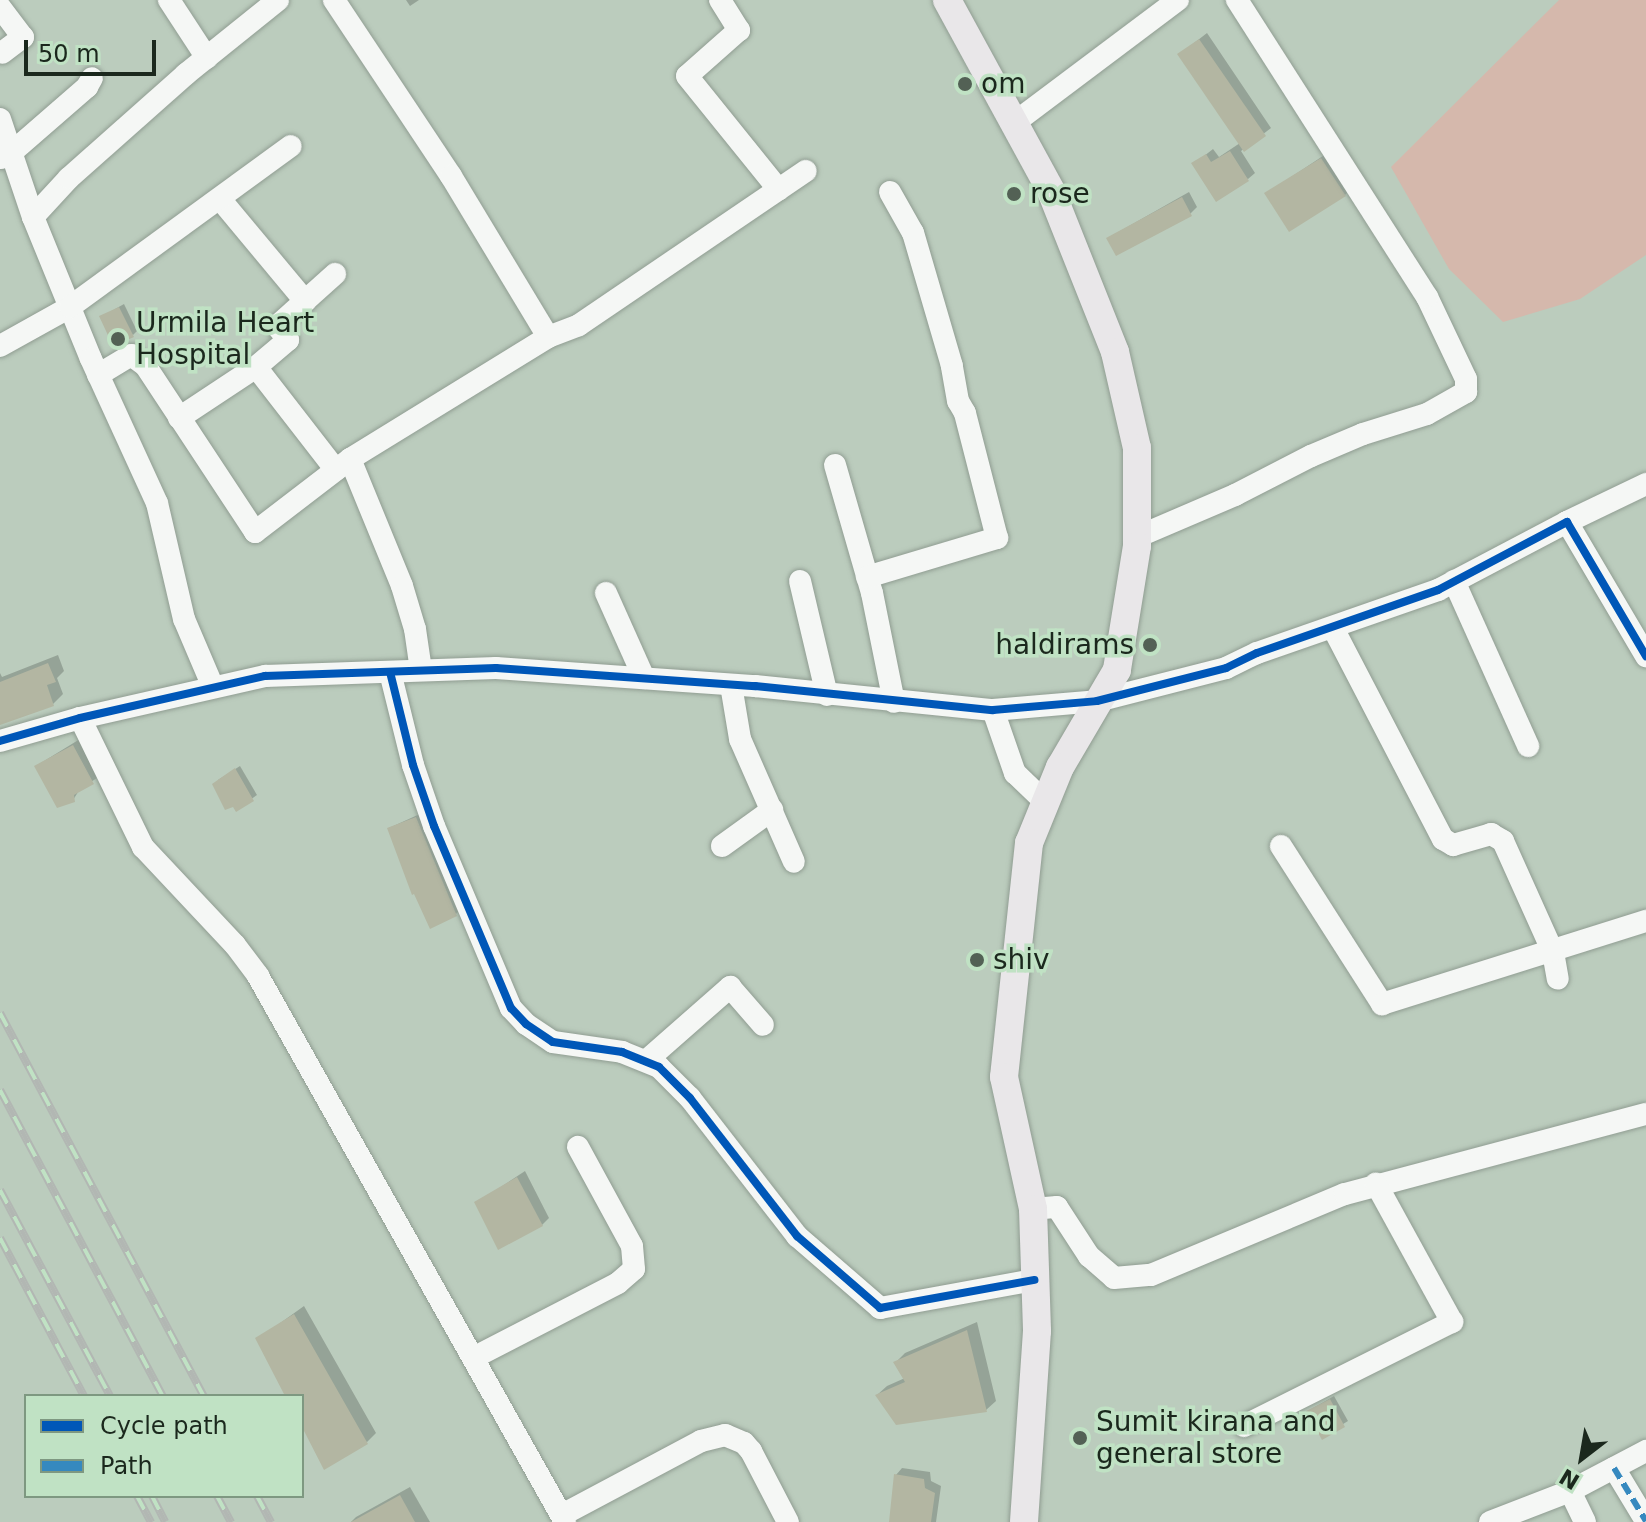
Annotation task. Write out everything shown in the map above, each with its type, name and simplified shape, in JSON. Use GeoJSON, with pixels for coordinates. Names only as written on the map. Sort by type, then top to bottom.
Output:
{"type":"FeatureCollection","features":[{"type":"Feature","properties":{"kind":"main road"},"geometry":{"type":"LineString","coordinates":[[947,0],[1051,191],[1115,352],[1137,448],[1137,537],[1117,670],[1060,767],[1029,843],[1004,1077],[1033,1209],[1037,1331],[1024,1522]]}},
{"type":"Feature","properties":{"kind":"street"},"geometry":{"type":"LineString","coordinates":[[169,0],[207,58]]}},
{"type":"Feature","properties":{"kind":"street"},"geometry":{"type":"LineString","coordinates":[[33,217],[69,178],[278,0]]}},
{"type":"Feature","properties":{"kind":"street"},"geometry":{"type":"LineString","coordinates":[[334,0],[451,176],[548,337]]}},
{"type":"Feature","properties":{"kind":"street"},"geometry":{"type":"LineString","coordinates":[[720,0],[739,30],[687,76],[779,190]]}},
{"type":"Feature","properties":{"kind":"street"},"geometry":{"type":"LineString","coordinates":[[1014,123],[1178,0]]}},
{"type":"Feature","properties":{"kind":"street"},"geometry":{"type":"LineString","coordinates":[[1137,537],[1235,495],[1324,451],[1427,414],[1466,392],[1466,379],[1427,297],[1237,0]]}},
{"type":"Feature","properties":{"kind":"street"},"geometry":{"type":"LineString","coordinates":[[0,7],[23,37],[2,53]]}},
{"type":"Feature","properties":{"kind":"street"},"geometry":{"type":"LineString","coordinates":[[6,156],[87,87],[92,78]]}},
{"type":"Feature","properties":{"kind":"street"},"geometry":{"type":"LineString","coordinates":[[0,119],[6,156],[98,375],[157,503],[184,619],[213,687]]}},
{"type":"Feature","properties":{"kind":"street"},"geometry":{"type":"LineString","coordinates":[[0,346],[70,307],[291,146]]}},
{"type":"Feature","properties":{"kind":"street"},"geometry":{"type":"LineString","coordinates":[[98,375],[131,355],[145,365],[255,532],[343,465],[548,337],[579,325],[806,171]]}},
{"type":"Feature","properties":{"kind":"street"},"geometry":{"type":"LineString","coordinates":[[867,577],[997,538],[913,233],[890,192]]}},
{"type":"Feature","properties":{"kind":"street"},"geometry":{"type":"LineString","coordinates":[[220,199],[305,301]]}},
{"type":"Feature","properties":{"kind":"street"},"geometry":{"type":"LineString","coordinates":[[179,418],[256,367],[288,340],[277,326],[335,274]]}},
{"type":"Feature","properties":{"kind":"street"},"geometry":{"type":"LineString","coordinates":[[256,367],[343,465],[402,586],[415,629],[421,670]]}},
{"type":"Feature","properties":{"kind":"street"},"geometry":{"type":"LineString","coordinates":[[835,465],[889,665],[894,702]]}},
{"type":"Feature","properties":{"kind":"street"},"geometry":{"type":"LineString","coordinates":[[0,741],[80,718],[265,676],[421,670],[496,668],[644,678],[993,710],[1097,701],[1215,672],[1270,648],[1333,628],[1454,581],[1646,484]]}},
{"type":"Feature","properties":{"kind":"street"},"geometry":{"type":"LineString","coordinates":[[1567,522],[1646,656]]}},
{"type":"Feature","properties":{"kind":"street"},"geometry":{"type":"LineString","coordinates":[[800,581],[827,695]]}},
{"type":"Feature","properties":{"kind":"street"},"geometry":{"type":"LineString","coordinates":[[1454,581],[1528,746]]}},
{"type":"Feature","properties":{"kind":"street"},"geometry":{"type":"LineString","coordinates":[[606,593],[644,678]]}},
{"type":"Feature","properties":{"kind":"street"},"geometry":{"type":"LineString","coordinates":[[1333,628],[1443,839],[1453,845],[1491,834],[1503,841],[1553,952],[1558,979]]}},
{"type":"Feature","properties":{"kind":"street"},"geometry":{"type":"LineString","coordinates":[[390,672],[413,765],[434,826],[511,1008],[526,1024],[553,1042],[622,1052],[659,1067],[690,1098],[797,1236],[880,1308],[1034,1280]]}},
{"type":"Feature","properties":{"kind":"street"},"geometry":{"type":"LineString","coordinates":[[731,685],[740,739],[794,862]]}},
{"type":"Feature","properties":{"kind":"street"},"geometry":{"type":"LineString","coordinates":[[993,710],[1015,773],[1045,802]]}},
{"type":"Feature","properties":{"kind":"street"},"geometry":{"type":"LineString","coordinates":[[80,718],[143,847],[235,945],[258,976],[563,1519],[701,1441],[725,1435],[744,1443],[751,1451],[788,1522]]}},
{"type":"Feature","properties":{"kind":"street"},"geometry":{"type":"LineString","coordinates":[[722,846],[772,810]]}},
{"type":"Feature","properties":{"kind":"street"},"geometry":{"type":"LineString","coordinates":[[1281,846],[1382,1004],[1646,921]]}},
{"type":"Feature","properties":{"kind":"street"},"geometry":{"type":"LineString","coordinates":[[647,1060],[725,989],[735,990],[763,1025]]}},
{"type":"Feature","properties":{"kind":"street"},"geometry":{"type":"LineString","coordinates":[[1033,1209],[1057,1207],[1089,1256],[1114,1278],[1151,1275],[1376,1184],[1645,1116]]}},
{"type":"Feature","properties":{"kind":"street"},"geometry":{"type":"LineString","coordinates":[[473,1358],[618,1283],[634,1269],[632,1246],[578,1147]]}},
{"type":"Feature","properties":{"kind":"street"},"geometry":{"type":"LineString","coordinates":[[1244,1426],[1452,1322],[1376,1184]]}},
{"type":"Feature","properties":{"kind":"street"},"geometry":{"type":"LineString","coordinates":[[1490,1522],[1570,1491],[1646,1451]]}},
{"type":"Feature","properties":{"kind":"street"},"geometry":{"type":"LineString","coordinates":[[1614,1468],[1646,1521]]}},
{"type":"Feature","properties":{"kind":"street"},"geometry":{"type":"LineString","coordinates":[[1570,1491],[1585,1522]]}},
{"type":"Feature","properties":{"kind":"shaded area"},"geometry":{"type":"Polygon","coordinates":[[[1559,0],[1646,0],[1646,255],[1580,299],[1503,322],[1449,269],[1391,167],[1559,0]]]}},
{"type":"Feature","properties":{"kind":"building"},"geometry":{"type":"Polygon","coordinates":[[[1199,39],[1266,136],[1244,152],[1177,54],[1199,39]]]}},
{"type":"Feature","properties":{"kind":"building"},"geometry":{"type":"Polygon","coordinates":[[[1230,151],[1249,181],[1216,202],[1191,163],[1206,154],[1211,162],[1230,151]]]}},
{"type":"Feature","properties":{"kind":"building"},"geometry":{"type":"Polygon","coordinates":[[[1321,158],[1346,196],[1289,232],[1264,193],[1321,158]]]}},
{"type":"Feature","properties":{"kind":"building"},"geometry":{"type":"Polygon","coordinates":[[[1182,197],[1192,216],[1116,256],[1106,238],[1182,197]]]}},
{"type":"Feature","properties":{"kind":"building"},"geometry":{"type":"Polygon","coordinates":[[[119,307],[134,337],[113,346],[99,316],[119,307]]]}},
{"type":"Feature","properties":{"kind":"building"},"geometry":{"type":"Polygon","coordinates":[[[48,663],[56,682],[47,685],[54,706],[0,725],[0,682],[48,663]]]}},
{"type":"Feature","properties":{"kind":"building"},"geometry":{"type":"Polygon","coordinates":[[[73,745],[94,784],[74,795],[75,802],[57,808],[34,766],[73,745]]]}},
{"type":"Feature","properties":{"kind":"building"},"geometry":{"type":"Polygon","coordinates":[[[235,768],[254,801],[236,812],[233,807],[225,810],[212,784],[235,768]]]}},
{"type":"Feature","properties":{"kind":"building"},"geometry":{"type":"Polygon","coordinates":[[[416,817],[457,916],[430,929],[412,895],[387,828],[416,817]]]}},
{"type":"Feature","properties":{"kind":"building"},"geometry":{"type":"Polygon","coordinates":[[[517,1177],[543,1226],[498,1250],[474,1202],[517,1177]]]}},
{"type":"Feature","properties":{"kind":"building"},"geometry":{"type":"Polygon","coordinates":[[[294,1314],[368,1444],[324,1470],[304,1431],[304,1394],[284,1394],[255,1338],[294,1314]]]}},
{"type":"Feature","properties":{"kind":"building"},"geometry":{"type":"Polygon","coordinates":[[[967,1330],[987,1412],[896,1425],[875,1395],[905,1382],[893,1362],[967,1330]]]}},
{"type":"Feature","properties":{"kind":"building"},"geometry":{"type":"Polygon","coordinates":[[[1330,1399],[1345,1427],[1322,1440],[1306,1411],[1330,1399]]]}},
{"type":"Feature","properties":{"kind":"building"},"geometry":{"type":"Polygon","coordinates":[[[894,1474],[924,1479],[925,1488],[935,1493],[931,1522],[889,1522],[894,1474]]]}},
{"type":"Feature","properties":{"kind":"building"},"geometry":{"type":"Polygon","coordinates":[[[400,1495],[415,1522],[351,1522],[400,1495]]]}},
{"type":"Feature","properties":{"kind":"railway"},"geometry":{"type":"LineString","coordinates":[[0,1013],[203,1394]]}},
{"type":"Feature","properties":{"kind":"railway"},"geometry":{"type":"LineString","coordinates":[[0,1090],[162,1394]]}},
{"type":"Feature","properties":{"kind":"railway"},"geometry":{"type":"LineString","coordinates":[[0,1190],[109,1394]]}},
{"type":"Feature","properties":{"kind":"railway"},"geometry":{"type":"LineString","coordinates":[[0,1238],[83,1394]]}},
{"type":"Feature","properties":{"kind":"railway"},"geometry":{"type":"LineString","coordinates":[[138,1498],[151,1522]]}},
{"type":"Feature","properties":{"kind":"railway"},"geometry":{"type":"LineString","coordinates":[[153,1498],[165,1522]]}},
{"type":"Feature","properties":{"kind":"railway"},"geometry":{"type":"LineString","coordinates":[[218,1498],[231,1522]]}},
{"type":"Feature","properties":{"kind":"railway"},"geometry":{"type":"LineString","coordinates":[[258,1498],[271,1522]]}},
{"type":"Feature","properties":{"kind":"marked path"},"geometry":{"type":"LineString","coordinates":[[1614,1468],[1646,1521]]}},
{"type":"Feature","properties":{"kind":"cycle path"},"geometry":{"type":"LineString","coordinates":[[0,741],[80,718],[265,676],[496,668],[755,686],[993,710],[1097,701],[1226,668],[1257,653],[1438,590],[1567,522],[1646,656]]}},
{"type":"Feature","properties":{"kind":"cycle path"},"geometry":{"type":"LineString","coordinates":[[390,672],[413,765],[434,826],[511,1008],[526,1024],[553,1042],[622,1052],[659,1067],[690,1098],[797,1236],[880,1308],[1034,1280]]}},
{"type":"Feature","properties":{"kind":"place","name":"om"},"geometry":{"type":"Point","coordinates":[965,84]}},
{"type":"Feature","properties":{"kind":"place","name":"rose"},"geometry":{"type":"Point","coordinates":[1014,194]}},
{"type":"Feature","properties":{"kind":"place","name":"Urmila Heart Hospital"},"geometry":{"type":"Point","coordinates":[118,339]}},
{"type":"Feature","properties":{"kind":"place","name":"haldirams"},"geometry":{"type":"Point","coordinates":[1150,645]}},
{"type":"Feature","properties":{"kind":"place","name":"shiv"},"geometry":{"type":"Point","coordinates":[977,960]}},
{"type":"Feature","properties":{"kind":"place","name":"Sumit kirana and general store"},"geometry":{"type":"Point","coordinates":[1080,1438]}}]}
